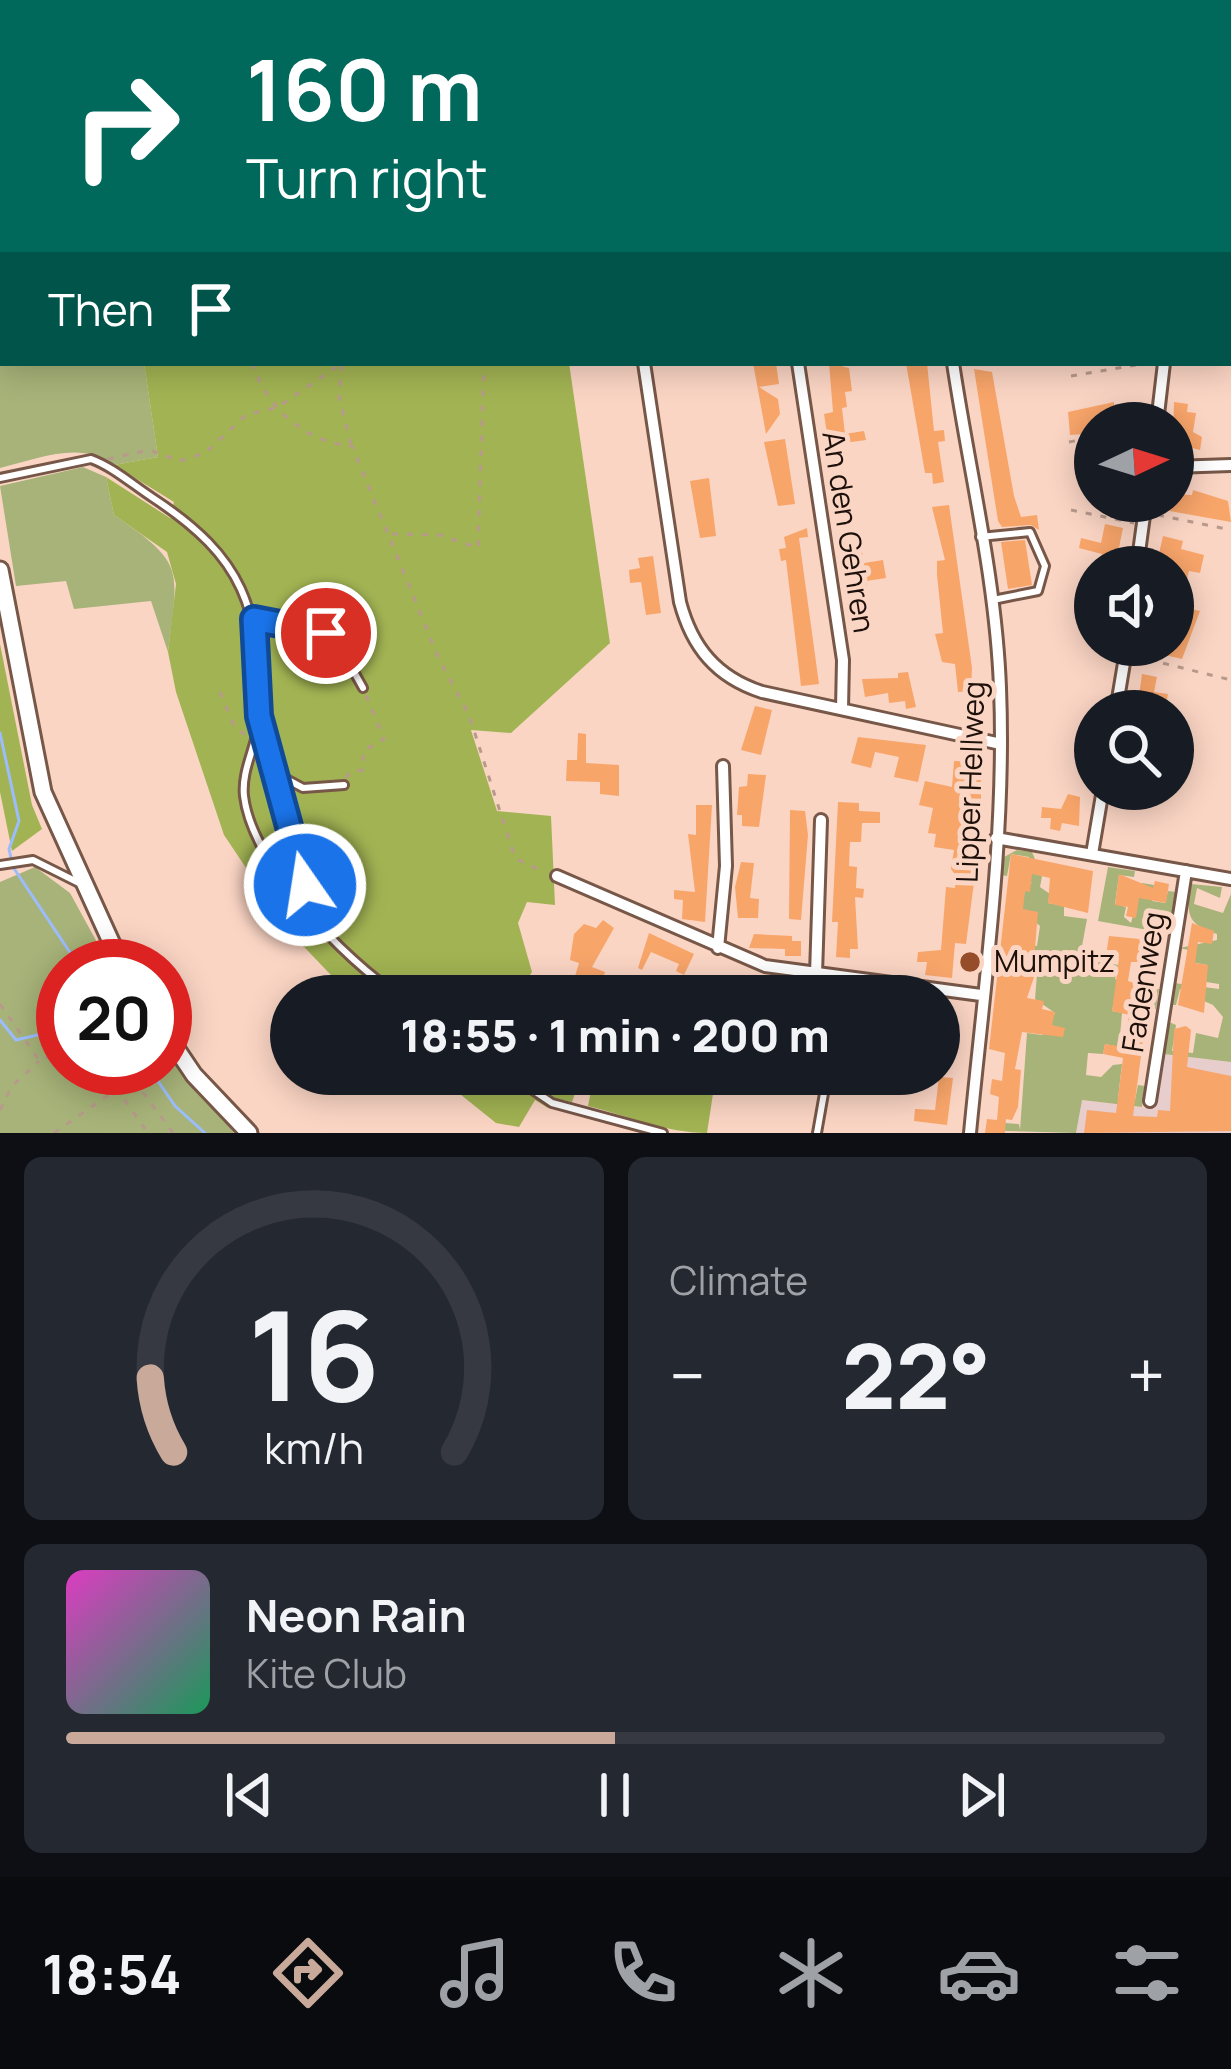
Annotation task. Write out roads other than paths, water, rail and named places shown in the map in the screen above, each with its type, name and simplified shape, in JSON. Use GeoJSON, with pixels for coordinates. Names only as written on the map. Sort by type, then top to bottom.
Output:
{"type":"FeatureCollection","features":[{"type":"Feature","properties":{"kind":"street"},"geometry":{"type":"LineString","coordinates":[[644,366],[680,602],[696,646],[718,670],[744,686],[1001,744]]}},
{"type":"Feature","properties":{"kind":"street","name":"An den Gehren"},"geometry":{"type":"LineString","coordinates":[[798,366],[843,660],[842,709]]}},
{"type":"Feature","properties":{"kind":"street","name":"Lipper Hellweg"},"geometry":{"type":"LineString","coordinates":[[953,366],[990,600],[1001,744],[970,1133]]}},
{"type":"Feature","properties":{"kind":"street"},"geometry":{"type":"LineString","coordinates":[[1159,402],[1164,366]]}},
{"type":"Feature","properties":{"kind":"street"},"geometry":{"type":"LineString","coordinates":[[1194,466],[1231,465]]}},
{"type":"Feature","properties":{"kind":"street"},"geometry":{"type":"LineString","coordinates":[[0,570],[35,764],[80,883],[108,939]]}},
{"type":"Feature","properties":{"kind":"street"},"geometry":{"type":"LineString","coordinates":[[718,948],[725,866],[723,766]]}},
{"type":"Feature","properties":{"kind":"street"},"geometry":{"type":"LineString","coordinates":[[1092,854],[1099,810]]}},
{"type":"Feature","properties":{"kind":"street"},"geometry":{"type":"LineString","coordinates":[[816,974],[821,820]]}},
{"type":"Feature","properties":{"kind":"street"},"geometry":{"type":"LineString","coordinates":[[996,838],[1231,879]]}},
{"type":"Feature","properties":{"kind":"street","name":"Fadenweg"},"geometry":{"type":"LineString","coordinates":[[1150,1101],[1186,871]]}},
{"type":"Feature","properties":{"kind":"street"},"geometry":{"type":"LineString","coordinates":[[557,876],[765,966],[981,995]]}},
{"type":"Feature","properties":{"kind":"street"},"geometry":{"type":"LineString","coordinates":[[192,1070],[249,1133]]}},
{"type":"Feature","properties":{"kind":"lane"},"geometry":{"type":"LineString","coordinates":[[0,478],[75,459],[100,462],[220,550],[254,619],[259,716],[304,876],[304,894],[296,899]]}},
{"type":"Feature","properties":{"kind":"lane"},"geometry":{"type":"LineString","coordinates":[[980,537],[1030,532],[1045,566],[1038,591],[990,600]]}},
{"type":"Feature","properties":{"kind":"lane"},"geometry":{"type":"LineString","coordinates":[[254,619],[334,636],[363,688]]}},
{"type":"Feature","properties":{"kind":"lane"},"geometry":{"type":"LineString","coordinates":[[259,716],[244,789],[246,805],[296,899],[342,951],[373,975]]}},
{"type":"Feature","properties":{"kind":"lane"},"geometry":{"type":"LineString","coordinates":[[278,774],[303,788],[344,785]]}},
{"type":"Feature","properties":{"kind":"lane"},"geometry":{"type":"LineString","coordinates":[[8,862],[33,860],[80,883]]}},
{"type":"Feature","properties":{"kind":"lane"},"geometry":{"type":"LineString","coordinates":[[540,1095],[552,1103],[663,1133]]}},
{"type":"Feature","properties":{"kind":"lane"},"geometry":{"type":"LineString","coordinates":[[817,1133],[824,1095]]}},
{"type":"Feature","properties":{"kind":"waterway"},"geometry":{"type":"LineString","coordinates":[[0,733],[19,821],[9,849],[13,867],[61,939]]}},
{"type":"Feature","properties":{"kind":"waterway"},"geometry":{"type":"LineString","coordinates":[[0,1020],[16,1040],[36,1035]]}},
{"type":"Feature","properties":{"kind":"waterway"},"geometry":{"type":"LineString","coordinates":[[167,1095],[205,1133]]}},
{"type":"Feature","properties":{"kind":"place","name":"Mumpitz"},"geometry":{"type":"Point","coordinates":[970,962]}}]}
